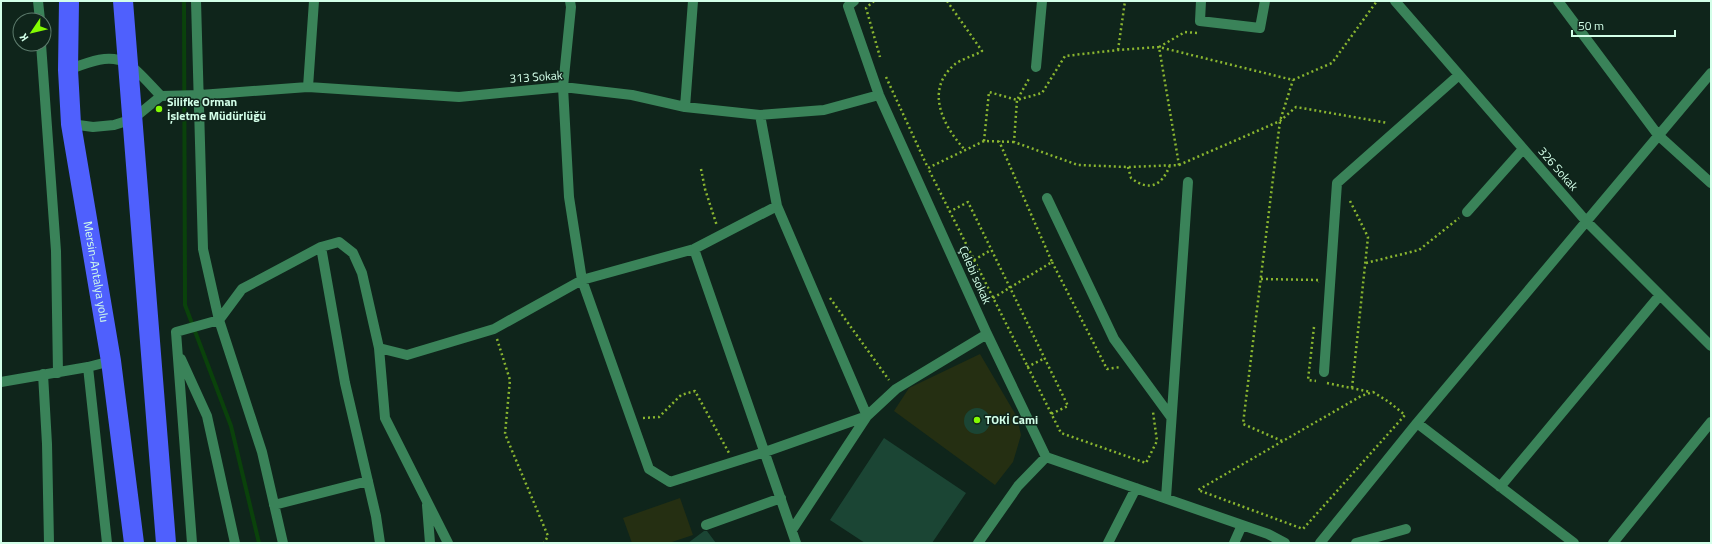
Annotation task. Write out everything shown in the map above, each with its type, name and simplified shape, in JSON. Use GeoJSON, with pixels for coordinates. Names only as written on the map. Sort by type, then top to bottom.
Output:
{"type":"FeatureCollection","features":[{"type":"Feature","properties":{"kind":"highway","name":"Mersin-Antalya yolu"},"geometry":{"type":"LineString","coordinates":[[69,1],[68,70],[72,124],[112,361],[134,543]]}},
{"type":"Feature","properties":{"kind":"highway"},"geometry":{"type":"LineString","coordinates":[[123,1],[166,543]]}},
{"type":"Feature","properties":{"kind":"street"},"geometry":{"type":"LineString","coordinates":[[38,1],[39,12]]}},
{"type":"Feature","properties":{"kind":"street"},"geometry":{"type":"LineString","coordinates":[[196,1],[196,95],[203,250],[219,320],[262,452],[283,543]]}},
{"type":"Feature","properties":{"kind":"street"},"geometry":{"type":"LineString","coordinates":[[308,87],[314,1]]}},
{"type":"Feature","properties":{"kind":"street"},"geometry":{"type":"LineString","coordinates":[[570,1],[571,7],[564,87],[569,197],[582,280],[649,469],[670,482],[765,452],[867,416]]}},
{"type":"Feature","properties":{"kind":"street"},"geometry":{"type":"LineString","coordinates":[[684,106],[693,1]]}},
{"type":"Feature","properties":{"kind":"street"},"geometry":{"type":"LineString","coordinates":[[1036,67],[1042,1]]}},
{"type":"Feature","properties":{"kind":"street"},"geometry":{"type":"LineString","coordinates":[[1201,1],[1200,21],[1260,28],[1265,1]]}},
{"type":"Feature","properties":{"kind":"street","name":"326 Sokak"},"geometry":{"type":"LineString","coordinates":[[1395,1],[1586,221],[1711,346]]}},
{"type":"Feature","properties":{"kind":"street"},"geometry":{"type":"LineString","coordinates":[[1558,1],[1658,135],[1711,183]]}},
{"type":"Feature","properties":{"kind":"street","name":"Çelebi sokak"},"geometry":{"type":"LineString","coordinates":[[849,2],[879,95],[987,334],[1046,457]]}},
{"type":"Feature","properties":{"kind":"street"},"geometry":{"type":"LineString","coordinates":[[42,52],[56,250],[58,373]]}},
{"type":"Feature","properties":{"kind":"street"},"geometry":{"type":"LineString","coordinates":[[68,70],[91,61],[113,59],[128,64],[161,96],[133,119],[114,125],[93,127],[72,124]]}},
{"type":"Feature","properties":{"kind":"street"},"geometry":{"type":"LineString","coordinates":[[1320,543],[1417,423],[1711,73]]}},
{"type":"Feature","properties":{"kind":"street"},"geometry":{"type":"LineString","coordinates":[[1324,372],[1337,182],[1459,75]]}},
{"type":"Feature","properties":{"kind":"street","name":"313 Sokak"},"geometry":{"type":"LineString","coordinates":[[161,96],[308,87],[459,97],[564,87],[632,95],[684,106],[760,115],[824,110],[879,95]]}},
{"type":"Feature","properties":{"kind":"street"},"geometry":{"type":"LineString","coordinates":[[760,115],[777,206],[867,416]]}},
{"type":"Feature","properties":{"kind":"street"},"geometry":{"type":"LineString","coordinates":[[1467,212],[1523,149]]}},
{"type":"Feature","properties":{"kind":"street"},"geometry":{"type":"LineString","coordinates":[[1166,498],[1188,182]]}},
{"type":"Feature","properties":{"kind":"street"},"geometry":{"type":"LineString","coordinates":[[1047,198],[1114,339],[1171,417]]}},
{"type":"Feature","properties":{"kind":"street"},"geometry":{"type":"LineString","coordinates":[[379,348],[407,355],[494,329],[582,280],[694,249],[777,206]]}},
{"type":"Feature","properties":{"kind":"street"},"geometry":{"type":"LineString","coordinates":[[192,543],[176,332],[219,320],[242,289],[321,247],[339,242],[353,253],[362,272],[379,348],[385,418],[448,543]]}},
{"type":"Feature","properties":{"kind":"street"},"geometry":{"type":"LineString","coordinates":[[321,247],[345,383],[376,516],[380,543]]}},
{"type":"Feature","properties":{"kind":"street"},"geometry":{"type":"LineString","coordinates":[[694,249],[796,543]]}},
{"type":"Feature","properties":{"kind":"street"},"geometry":{"type":"LineString","coordinates":[[1500,487],[1660,295]]}},
{"type":"Feature","properties":{"kind":"street"},"geometry":{"type":"LineString","coordinates":[[792,530],[867,416],[896,389],[987,334]]}},
{"type":"Feature","properties":{"kind":"street"},"geometry":{"type":"LineString","coordinates":[[177,352],[207,416],[235,543]]}},
{"type":"Feature","properties":{"kind":"street"},"geometry":{"type":"LineString","coordinates":[[1,382],[43,374],[58,373],[112,361]]}},
{"type":"Feature","properties":{"kind":"street"},"geometry":{"type":"LineString","coordinates":[[88,367],[107,543]]}},
{"type":"Feature","properties":{"kind":"street"},"geometry":{"type":"LineString","coordinates":[[43,374],[47,444],[49,543]]}},
{"type":"Feature","properties":{"kind":"street"},"geometry":{"type":"LineString","coordinates":[[1613,543],[1711,422]]}},
{"type":"Feature","properties":{"kind":"street"},"geometry":{"type":"LineString","coordinates":[[1417,423],[1574,543]]}},
{"type":"Feature","properties":{"kind":"street"},"geometry":{"type":"LineString","coordinates":[[978,543],[1018,486],[1046,457],[1268,534],[1285,543]]}},
{"type":"Feature","properties":{"kind":"street"},"geometry":{"type":"LineString","coordinates":[[274,505],[368,480]]}},
{"type":"Feature","properties":{"kind":"street"},"geometry":{"type":"LineString","coordinates":[[1108,543],[1136,488]]}},
{"type":"Feature","properties":{"kind":"street"},"geometry":{"type":"LineString","coordinates":[[706,525],[781,498]]}},
{"type":"Feature","properties":{"kind":"street"},"geometry":{"type":"LineString","coordinates":[[427,500],[430,543]]}},
{"type":"Feature","properties":{"kind":"street"},"geometry":{"type":"LineString","coordinates":[[1234,543],[1242,525]]}},
{"type":"Feature","properties":{"kind":"street"},"geometry":{"type":"LineString","coordinates":[[1356,543],[1406,529]]}},
{"type":"Feature","properties":{"kind":"path"},"geometry":{"type":"LineString","coordinates":[[874,1],[866,8],[881,61]]}},
{"type":"Feature","properties":{"kind":"path"},"geometry":{"type":"LineString","coordinates":[[947,1],[982,52],[955,64],[944,77],[939,96],[941,113],[954,138],[965,150]]}},
{"type":"Feature","properties":{"kind":"path"},"geometry":{"type":"LineString","coordinates":[[1118,50],[1125,1]]}},
{"type":"Feature","properties":{"kind":"path"},"geometry":{"type":"LineString","coordinates":[[984,141],[988,92],[1017,100],[1042,93],[1065,56],[1159,47],[1293,80],[1332,63],[1377,1]]}},
{"type":"Feature","properties":{"kind":"path"},"geometry":{"type":"LineString","coordinates":[[1159,47],[1179,165]]}},
{"type":"Feature","properties":{"kind":"path"},"geometry":{"type":"LineString","coordinates":[[1014,142],[1017,100],[1036,67]]}},
{"type":"Feature","properties":{"kind":"path"},"geometry":{"type":"LineString","coordinates":[[886,76],[949,212],[1061,433],[1146,463],[1157,442],[1153,413],[1149,407]]}},
{"type":"Feature","properties":{"kind":"path"},"geometry":{"type":"LineString","coordinates":[[1283,441],[1243,424],[1280,121],[1293,80]]}},
{"type":"Feature","properties":{"kind":"path"},"geometry":{"type":"LineString","coordinates":[[928,168],[984,141],[1014,142],[1078,165],[1128,167],[1179,165],[1280,121],[1296,107],[1390,124]]}},
{"type":"Feature","properties":{"kind":"path"},"geometry":{"type":"LineString","coordinates":[[999,141],[1052,262],[1107,369],[1123,367]]}},
{"type":"Feature","properties":{"kind":"path"},"geometry":{"type":"LineString","coordinates":[[1128,167],[1131,178],[1142,185],[1150,185],[1159,184],[1163,180],[1170,165]]}},
{"type":"Feature","properties":{"kind":"path"},"geometry":{"type":"LineString","coordinates":[[700,169],[720,236]]}},
{"type":"Feature","properties":{"kind":"path"},"geometry":{"type":"LineString","coordinates":[[1350,201],[1368,237],[1352,388]]}},
{"type":"Feature","properties":{"kind":"path"},"geometry":{"type":"LineString","coordinates":[[949,212],[968,202],[1068,406],[1051,414]]}},
{"type":"Feature","properties":{"kind":"path"},"geometry":{"type":"LineString","coordinates":[[1366,262],[1419,250],[1467,212]]}},
{"type":"Feature","properties":{"kind":"path"},"geometry":{"type":"LineString","coordinates":[[974,260],[991,250]]}},
{"type":"Feature","properties":{"kind":"path"},"geometry":{"type":"LineString","coordinates":[[993,298],[1052,262]]}},
{"type":"Feature","properties":{"kind":"path"},"geometry":{"type":"LineString","coordinates":[[828,295],[896,389]]}},
{"type":"Feature","properties":{"kind":"path"},"geometry":{"type":"LineString","coordinates":[[494,329],[510,380],[505,434],[548,536],[544,543]]}},
{"type":"Feature","properties":{"kind":"path"},"geometry":{"type":"LineString","coordinates":[[1027,366],[1045,358]]}},
{"type":"Feature","properties":{"kind":"path"},"geometry":{"type":"LineString","coordinates":[[631,420],[659,417],[681,394],[695,391],[734,462]]}},
{"type":"Feature","properties":{"kind":"path"},"geometry":{"type":"LineString","coordinates":[[1373,392],[1390,402],[1405,416],[1303,529],[1198,490],[1283,441],[1361,396],[1373,392]]}},
{"type":"Feature","properties":{"kind":"green space"},"geometry":{"type":"Polygon","coordinates":[[[980,354],[1017,417],[1021,435],[1013,462],[995,485],[894,411],[909,388],[980,354]]]}},
{"type":"Feature","properties":{"kind":"green space"},"geometry":{"type":"Polygon","coordinates":[[[680,498],[693,535],[669,543],[632,543],[623,518],[680,498]]]}},
{"type":"Feature","properties":{"kind":"building","name":"TOKİ Cami"},"geometry":{"type":"Polygon","coordinates":[[[977,408],[986,412],[990,421],[986,430],[977,434],[968,430],[964,421],[968,412],[977,408]]]}},
{"type":"Feature","properties":{"kind":"building"},"geometry":{"type":"Polygon","coordinates":[[[884,438],[966,493],[932,543],[865,543],[830,520],[884,438]]]}},
{"type":"Feature","properties":{"kind":"building"},"geometry":{"type":"Polygon","coordinates":[[[704,531],[707,531],[716,543],[688,543],[704,531]]]}},
{"type":"Feature","properties":{"kind":"waterway"},"geometry":{"type":"LineString","coordinates":[[184,1],[185,305],[231,426],[259,543]]}},
{"type":"Feature","properties":{"kind":"place","name":"Silifke Orman İşletme Müdürlüğü"},"geometry":{"type":"Point","coordinates":[159,109]}},
{"type":"Feature","properties":{"kind":"place","name":"TOKİ Cami"},"geometry":{"type":"Point","coordinates":[977,420]}}]}
